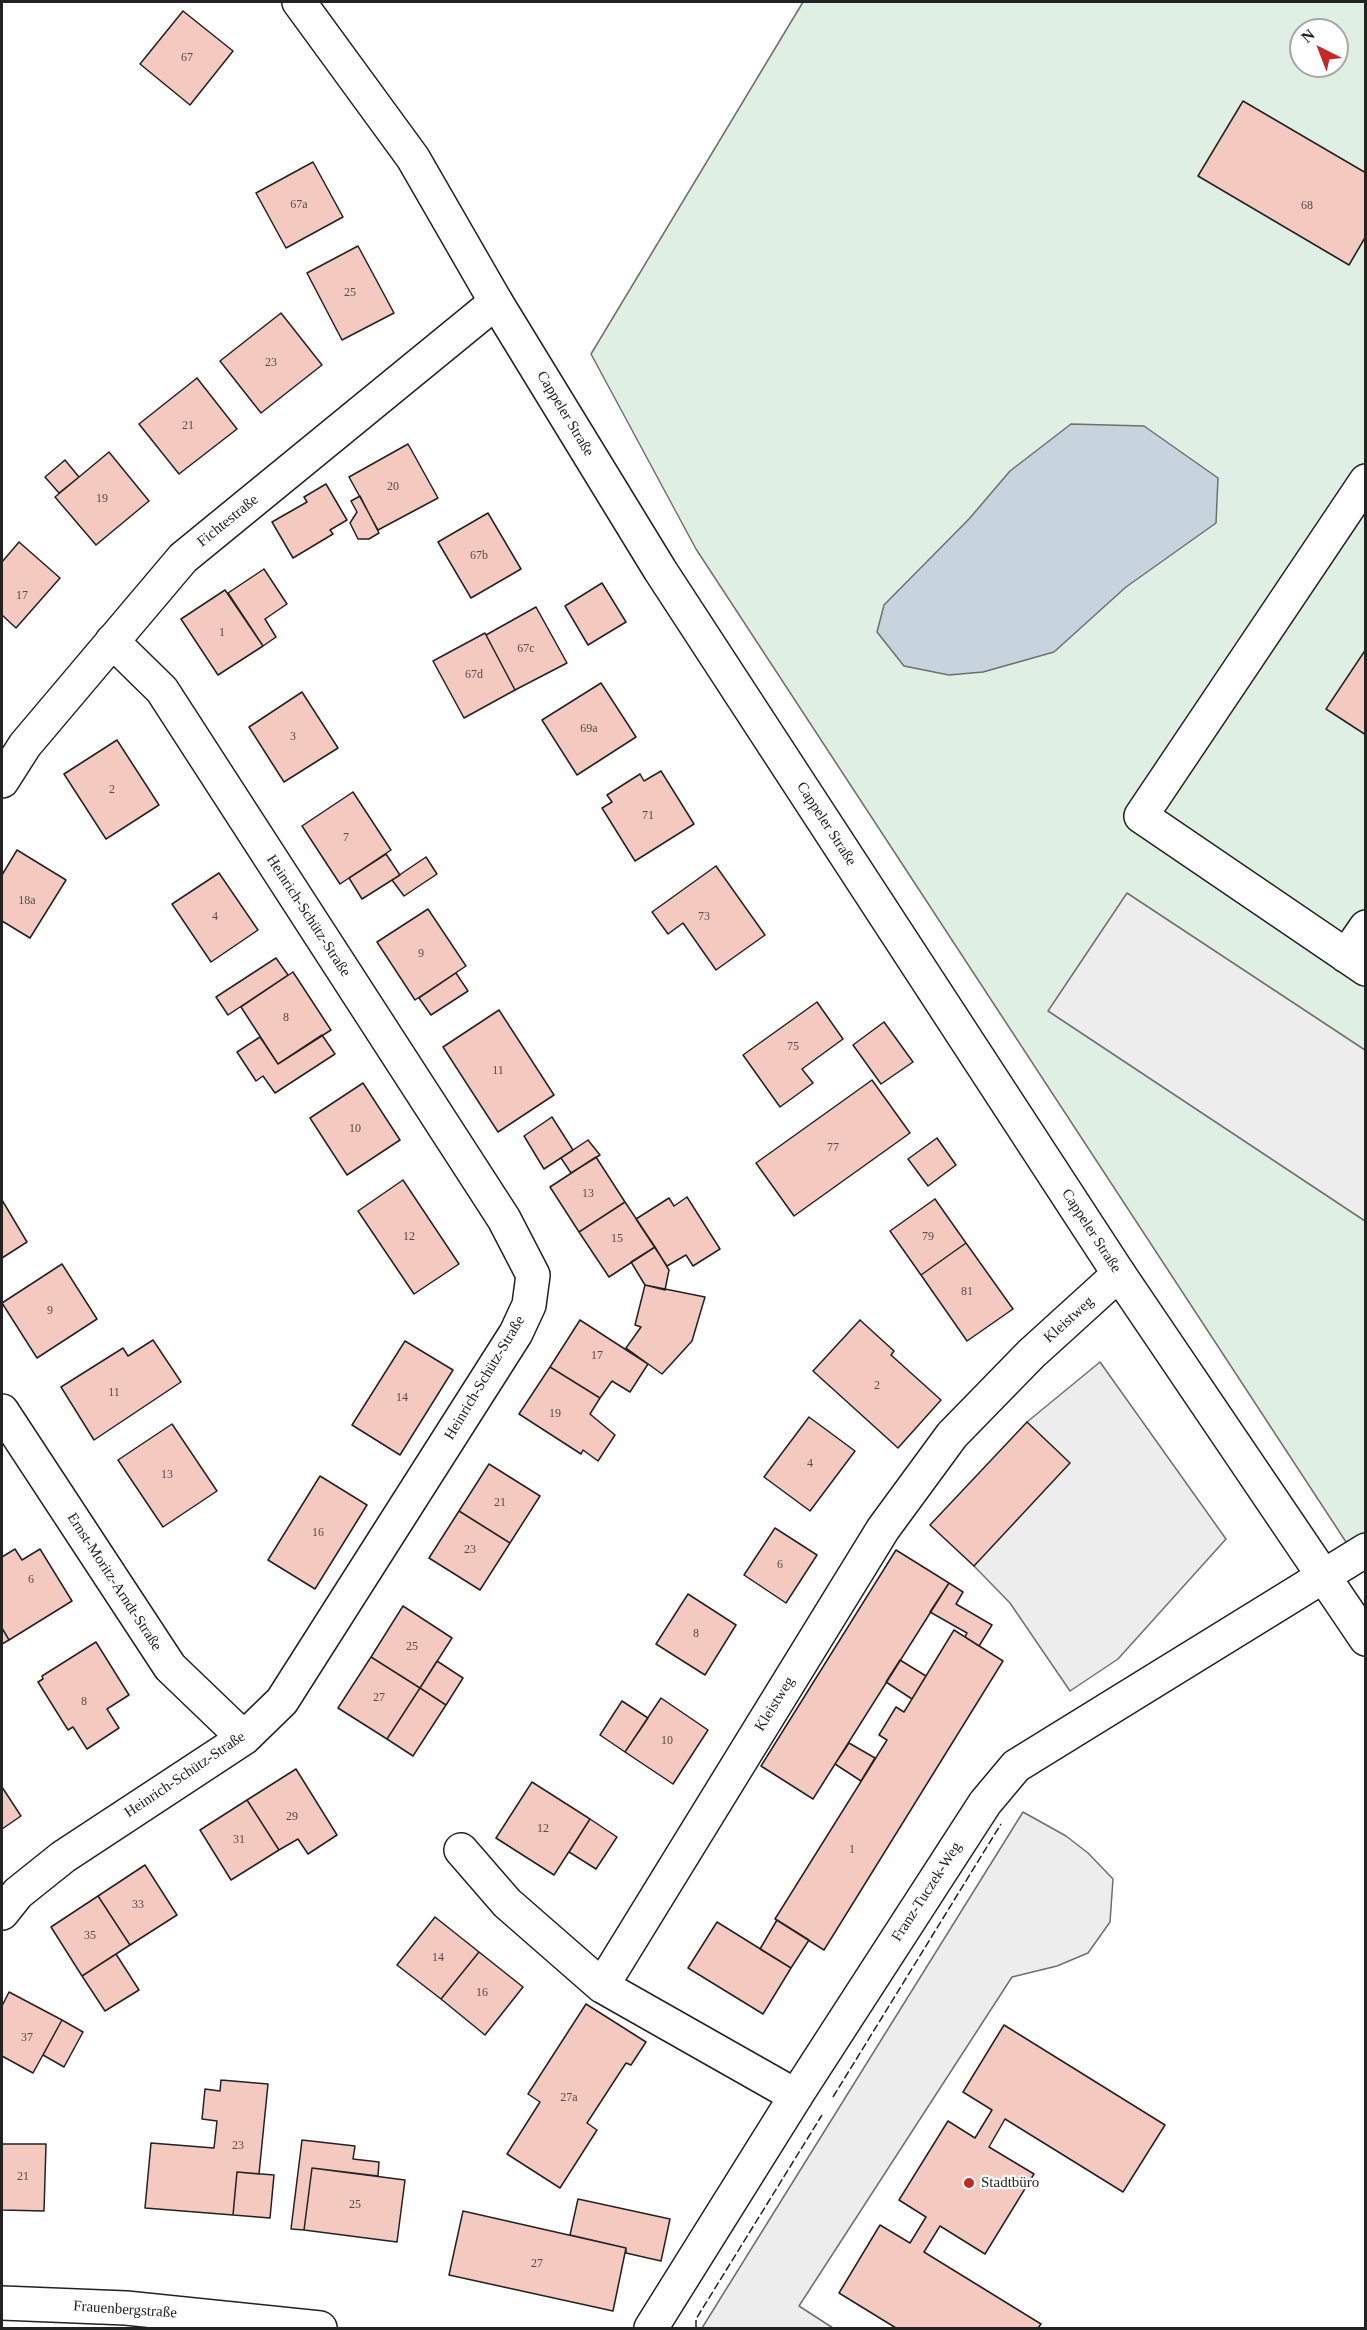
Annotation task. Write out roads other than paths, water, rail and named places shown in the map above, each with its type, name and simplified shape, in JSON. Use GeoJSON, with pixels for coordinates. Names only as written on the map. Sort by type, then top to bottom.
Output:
{"type":"FeatureCollection","features":[{"type":"Feature","properties":{"kind":"street","name":"Cappeler Straße"},"geometry":{"type":"LineString","coordinates":[[299,2],[413,158],[496,302],[660,570],[1119,1274],[1324,1574],[1365,1639]]}},
{"type":"Feature","properties":{"kind":"street","name":"Fichtestraße"},"geometry":{"type":"LineString","coordinates":[[2,781],[25,745],[183,558],[496,302]]}},
{"type":"Feature","properties":{"kind":"street"},"geometry":{"type":"LineString","coordinates":[[1365,481],[1141,816],[1356,962],[1365,927]]}},
{"type":"Feature","properties":{"kind":"street","name":"Heinrich-Schütz-Straße"},"geometry":{"type":"LineString","coordinates":[[2,1913],[18,1893],[63,1857],[244,1738],[282,1701],[516,1333],[530,1305],[533,1275],[504,1219],[162,690],[112,641]]}},
{"type":"Feature","properties":{"kind":"street","name":"Kleistweg"},"geometry":{"type":"LineString","coordinates":[[602,1986],[883,1529],[952,1435],[1031,1354],[1119,1274]]}},
{"type":"Feature","properties":{"kind":"street","name":"Ernst-Moritz-Arndt-Straße"},"geometry":{"type":"LineString","coordinates":[[2,1411],[170,1667],[244,1738]]}},
{"type":"Feature","properties":{"kind":"street","name":"Franz-Tuczek-Weg"},"geometry":{"type":"LineString","coordinates":[[651,2328],[796,2096],[985,1803],[1016,1767],[1365,1550]]}},
{"type":"Feature","properties":{"kind":"street"},"geometry":{"type":"LineString","coordinates":[[461,1850],[507,1903],[602,1986],[796,2096]]}},
{"type":"Feature","properties":{"kind":"street","name":"Frauenbergstraße"},"geometry":{"type":"LineString","coordinates":[[2,2303],[126,2308],[320,2328]]}},
{"type":"Feature","properties":{"kind":"place","name":"Stadtbüro"},"geometry":{"type":"Point","coordinates":[969,2183]}}]}
